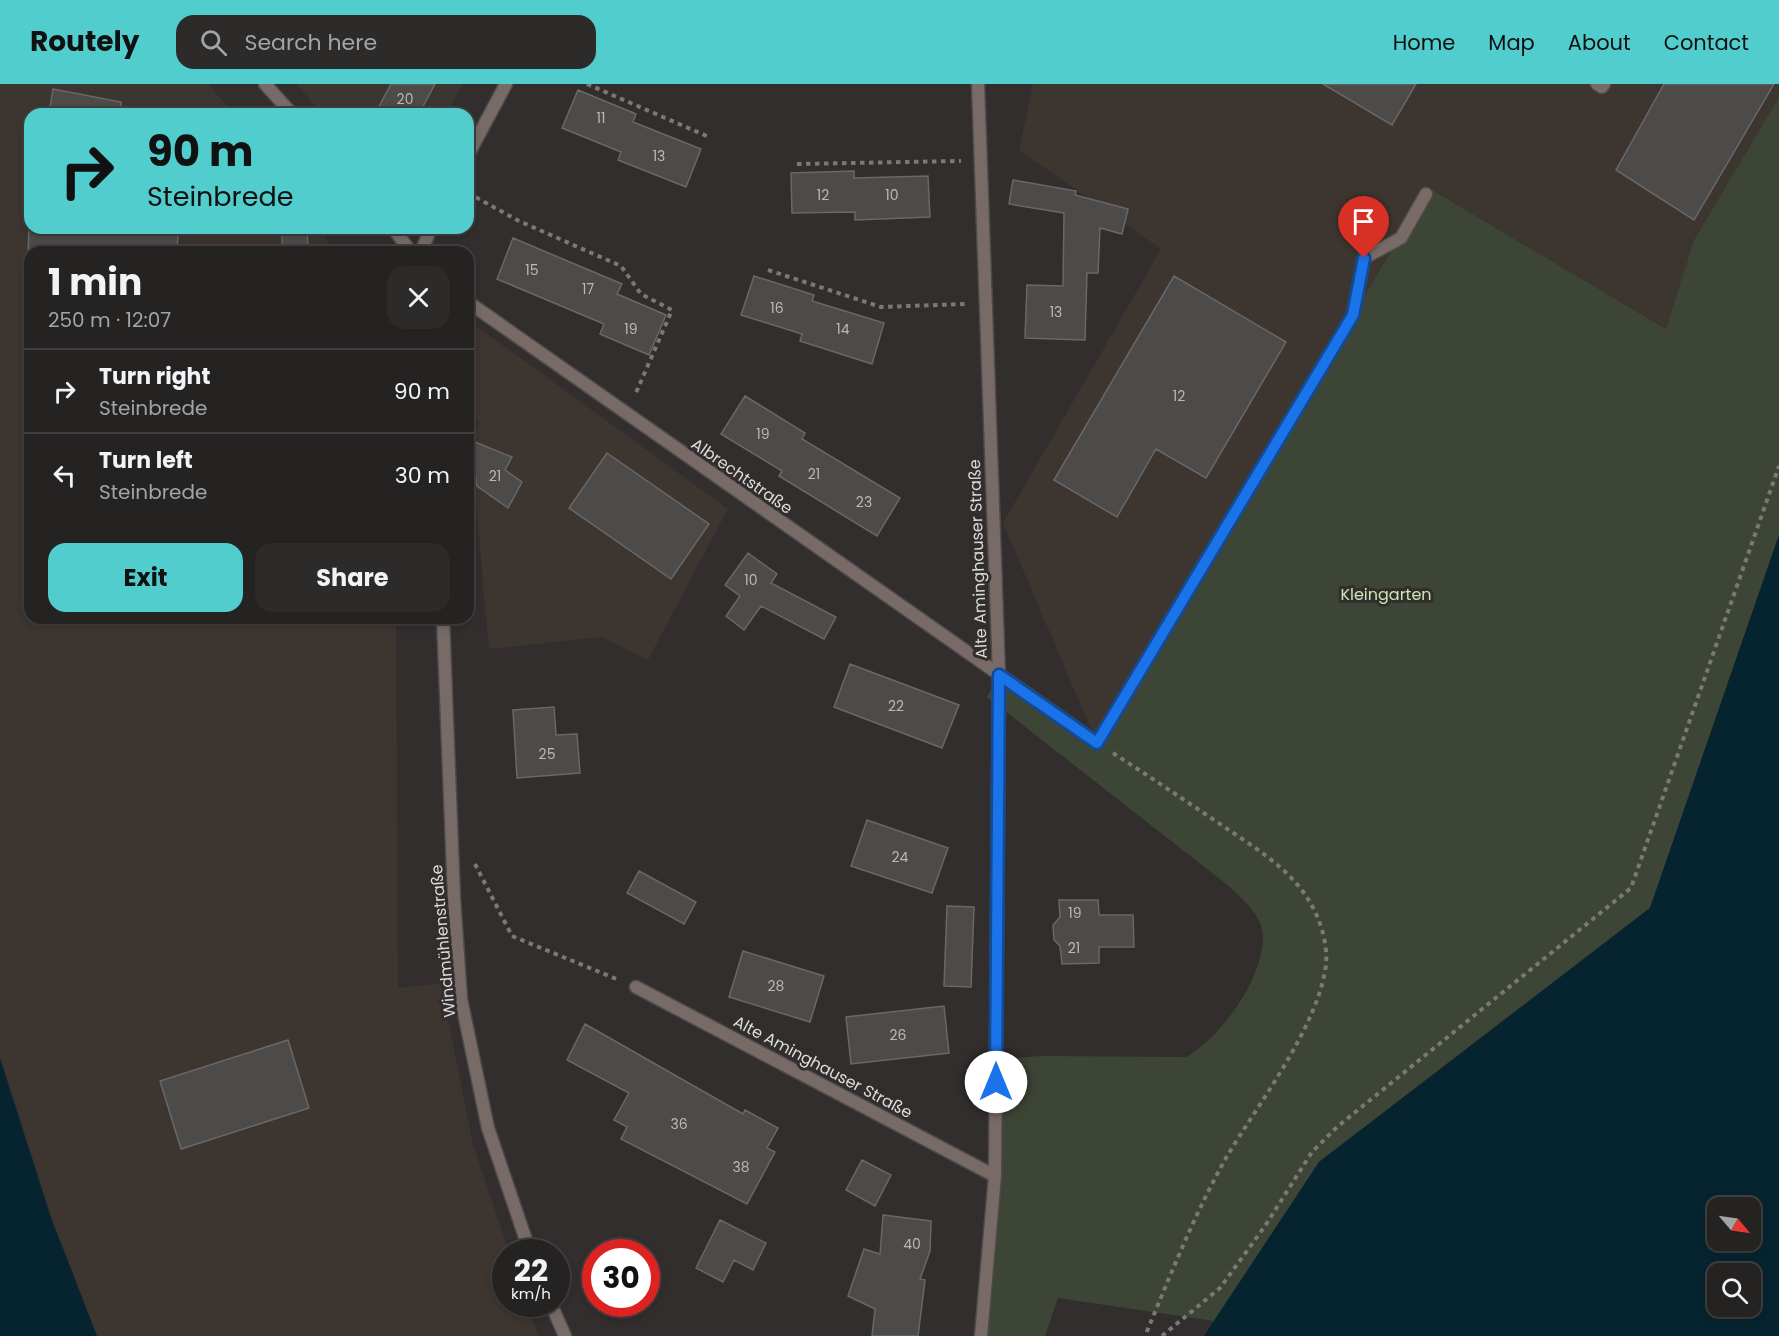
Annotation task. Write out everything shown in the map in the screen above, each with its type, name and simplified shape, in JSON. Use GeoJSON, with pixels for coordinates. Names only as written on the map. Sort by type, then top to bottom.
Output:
{"type":"FeatureCollection","features":[{"type":"Feature","properties":{"kind":"street"},"geometry":{"type":"LineString","coordinates":[[265,84],[287,108]]}},
{"type":"Feature","properties":{"kind":"street"},"geometry":{"type":"LineString","coordinates":[[474,144],[506,84]]}},
{"type":"Feature","properties":{"kind":"street","name":"Alte Aminghauser Straße"},"geometry":{"type":"LineString","coordinates":[[978,84],[983,161],[999,675],[995,1176],[981,1336]]}},
{"type":"Feature","properties":{"kind":"street"},"geometry":{"type":"LineString","coordinates":[[1598,84],[1602,87],[1604,84]]}},
{"type":"Feature","properties":{"kind":"street"},"geometry":{"type":"LineString","coordinates":[[1097,743],[1353,315],[1364,258],[1401,238],[1426,194]]}},
{"type":"Feature","properties":{"kind":"street","name":"Albrechtstraße"},"geometry":{"type":"LineString","coordinates":[[474,306],[1097,743]]}},
{"type":"Feature","properties":{"kind":"street","name":"Windmühlenstraße"},"geometry":{"type":"LineString","coordinates":[[443,624],[461,999],[488,1128],[526,1239]]}},
{"type":"Feature","properties":{"kind":"street","name":"Alte Aminghauser Straße"},"geometry":{"type":"LineString","coordinates":[[636,987],[995,1176]]}},
{"type":"Feature","properties":{"kind":"street"},"geometry":{"type":"LineString","coordinates":[[557,1317],[565,1336]]}},
{"type":"Feature","properties":{"kind":"path"},"geometry":{"type":"LineString","coordinates":[[587,84],[709,137]]}},
{"type":"Feature","properties":{"kind":"path"},"geometry":{"type":"LineString","coordinates":[[797,164],[983,161]]}},
{"type":"Feature","properties":{"kind":"path"},"geometry":{"type":"LineString","coordinates":[[474,196],[519,221],[621,266],[641,294],[672,310],[635,395],[622,412]]}},
{"type":"Feature","properties":{"kind":"path"},"geometry":{"type":"LineString","coordinates":[[768,270],[881,307],[986,304]]}},
{"type":"Feature","properties":{"kind":"path"},"geometry":{"type":"LineString","coordinates":[[1162,1336],[1220,1288],[1265,1226],[1312,1152],[1337,1127],[1631,888],[1779,466]]}},
{"type":"Feature","properties":{"kind":"path"},"geometry":{"type":"LineString","coordinates":[[1097,743],[1248,843],[1281,870],[1305,895],[1322,926],[1326,964],[1308,1016],[1285,1065],[1220,1169],[1183,1243],[1145,1336]]}},
{"type":"Feature","properties":{"kind":"path"},"geometry":{"type":"LineString","coordinates":[[452,841],[468,851],[512,936],[636,987]]}},
{"type":"Feature","properties":{"kind":"shaded area"},"geometry":{"type":"Polygon","coordinates":[[[0,84],[208,84],[229,108],[24,108],[24,234],[323,234],[330,246],[24,246],[24,624],[396,624],[398,988],[441,983],[473,1144],[505,1239],[492,1239],[492,1317],[531,1317],[539,1336],[97,1336],[52,1219],[0,1056],[0,84]]]}},
{"type":"Feature","properties":{"kind":"shaded area"},"geometry":{"type":"Polygon","coordinates":[[[296,84],[463,84],[450,108],[318,108],[296,84]]]}},
{"type":"Feature","properties":{"kind":"shaded area"},"geometry":{"type":"Polygon","coordinates":[[[1033,84],[1779,84],[1779,97],[1694,240],[1667,329],[1429,188],[1097,743],[1003,523],[1161,249],[1019,150],[1033,84]]]}},
{"type":"Feature","properties":{"kind":"shaded area"},"geometry":{"type":"Polygon","coordinates":[[[474,324],[728,509],[648,660],[602,637],[489,649],[474,484],[474,432],[479,423],[474,418],[474,324]]]}},
{"type":"Feature","properties":{"kind":"green space","name":"Kleingarten"},"geometry":{"type":"Polygon","coordinates":[[[1779,97],[1779,535],[1650,908],[1319,1162],[1214,1321],[1058,1298],[1045,1336],[981,1336],[996,1059],[1041,1056],[1186,1057],[1213,1036],[1238,1005],[1256,970],[1263,936],[1256,915],[1230,887],[987,697],[999,675],[1097,742],[1429,188],[1666,329],[1694,240],[1779,97]]]}},
{"type":"Feature","properties":{"kind":"water"},"geometry":{"type":"Polygon","coordinates":[[[1779,535],[1779,1336],[1204,1336],[1319,1162],[1650,908],[1779,535]]]}},
{"type":"Feature","properties":{"kind":"water"},"geometry":{"type":"Polygon","coordinates":[[[0,1059],[51,1218],[97,1336],[0,1336],[0,1059]]]}},
{"type":"Feature","properties":{"kind":"building"},"geometry":{"type":"Polygon","coordinates":[[[391,84],[435,84],[422,108],[378,108],[391,84]]]}},
{"type":"Feature","properties":{"kind":"building"},"geometry":{"type":"Polygon","coordinates":[[[1323,84],[1416,84],[1392,125],[1323,84]]]}},
{"type":"Feature","properties":{"kind":"building"},"geometry":{"type":"Polygon","coordinates":[[[1664,84],[1774,84],[1694,220],[1616,170],[1664,84]]]}},
{"type":"Feature","properties":{"kind":"building"},"geometry":{"type":"Polygon","coordinates":[[[53,89],[121,102],[120,108],[50,108],[53,89]]]}},
{"type":"Feature","properties":{"kind":"building"},"geometry":{"type":"Polygon","coordinates":[[[578,90],[636,114],[633,122],[701,149],[686,187],[618,160],[621,152],[562,128],[578,90]]]}},
{"type":"Feature","properties":{"kind":"building"},"geometry":{"type":"Polygon","coordinates":[[[854,171],[854,178],[928,176],[930,217],[855,220],[855,212],[792,213],[791,173],[854,171]]]}},
{"type":"Feature","properties":{"kind":"building"},"geometry":{"type":"Polygon","coordinates":[[[1013,180],[1076,191],[1075,195],[1128,209],[1122,234],[1100,228],[1098,273],[1087,273],[1085,340],[1025,338],[1027,285],[1063,286],[1064,213],[1009,204],[1013,180]]]}},
{"type":"Feature","properties":{"kind":"building"},"geometry":{"type":"Polygon","coordinates":[[[29,234],[178,234],[177,246],[28,246],[29,234]]]}},
{"type":"Feature","properties":{"kind":"building"},"geometry":{"type":"Polygon","coordinates":[[[282,234],[307,234],[308,246],[282,246],[282,234]]]}},
{"type":"Feature","properties":{"kind":"building"},"geometry":{"type":"Polygon","coordinates":[[[513,238],[622,284],[617,294],[666,315],[649,355],[600,334],[604,324],[497,279],[513,238]]]}},
{"type":"Feature","properties":{"kind":"building"},"geometry":{"type":"Polygon","coordinates":[[[754,276],[814,295],[812,301],[884,323],[872,364],[800,341],[802,334],[741,315],[754,276]]]}},
{"type":"Feature","properties":{"kind":"building"},"geometry":{"type":"Polygon","coordinates":[[[1174,276],[1286,342],[1206,478],[1156,449],[1117,517],[1054,480],[1174,276]]]}},
{"type":"Feature","properties":{"kind":"building"},"geometry":{"type":"Polygon","coordinates":[[[745,396],[805,433],[802,439],[900,498],[877,536],[779,476],[782,471],[721,434],[745,396]]]}},
{"type":"Feature","properties":{"kind":"building"},"geometry":{"type":"Polygon","coordinates":[[[474,442],[512,457],[505,470],[522,482],[508,508],[477,486],[474,442]]]}},
{"type":"Feature","properties":{"kind":"building"},"geometry":{"type":"Polygon","coordinates":[[[607,453],[709,524],[671,579],[569,508],[607,453]]]}},
{"type":"Feature","properties":{"kind":"building"},"geometry":{"type":"Polygon","coordinates":[[[748,553],[777,574],[771,583],[836,617],[824,639],[761,606],[744,630],[726,616],[740,596],[725,585],[748,553]]]}},
{"type":"Feature","properties":{"kind":"building"},"geometry":{"type":"Polygon","coordinates":[[[850,664],[959,705],[942,748],[834,707],[850,664]]]}},
{"type":"Feature","properties":{"kind":"building"},"geometry":{"type":"Polygon","coordinates":[[[554,707],[556,735],[577,734],[580,773],[517,778],[513,710],[554,707]]]}},
{"type":"Feature","properties":{"kind":"building"},"geometry":{"type":"Polygon","coordinates":[[[867,820],[948,848],[932,893],[851,866],[867,820]]]}},
{"type":"Feature","properties":{"kind":"building"},"geometry":{"type":"Polygon","coordinates":[[[639,871],[696,902],[684,924],[627,893],[639,871]]]}},
{"type":"Feature","properties":{"kind":"building"},"geometry":{"type":"Polygon","coordinates":[[[1059,900],[1098,900],[1099,915],[1133,915],[1134,947],[1099,947],[1099,963],[1062,964],[1060,946],[1054,940],[1053,925],[1060,917],[1059,900]]]}},
{"type":"Feature","properties":{"kind":"building"},"geometry":{"type":"Polygon","coordinates":[[[947,906],[974,907],[971,987],[944,986],[947,906]]]}},
{"type":"Feature","properties":{"kind":"building"},"geometry":{"type":"Polygon","coordinates":[[[743,951],[824,976],[810,1022],[729,997],[743,951]]]}},
{"type":"Feature","properties":{"kind":"building"},"geometry":{"type":"Polygon","coordinates":[[[944,1006],[949,1053],[851,1064],[846,1017],[944,1006]]]}},
{"type":"Feature","properties":{"kind":"building"},"geometry":{"type":"Polygon","coordinates":[[[585,1024],[743,1114],[745,1110],[778,1128],[767,1148],[775,1152],[747,1204],[621,1139],[627,1127],[614,1120],[629,1093],[567,1060],[585,1024]]]}},
{"type":"Feature","properties":{"kind":"building"},"geometry":{"type":"Polygon","coordinates":[[[288,1040],[309,1108],[181,1149],[160,1081],[288,1040]]]}},
{"type":"Feature","properties":{"kind":"building"},"geometry":{"type":"Polygon","coordinates":[[[862,1160],[891,1175],[875,1206],[846,1190],[862,1160]]]}},
{"type":"Feature","properties":{"kind":"building"},"geometry":{"type":"Polygon","coordinates":[[[883,1215],[931,1221],[930,1251],[920,1279],[925,1280],[918,1336],[872,1336],[875,1309],[848,1296],[864,1249],[880,1254],[883,1215]]]}},
{"type":"Feature","properties":{"kind":"building"},"geometry":{"type":"Polygon","coordinates":[[[720,1220],[766,1243],[753,1270],[734,1260],[723,1282],[696,1268],[720,1220]]]}},
{"type":"Feature","properties":{"kind":"route"},"geometry":{"type":"LineString","coordinates":[[996,1082],[999,675],[1097,743],[1353,315],[1364,258]]}}]}
